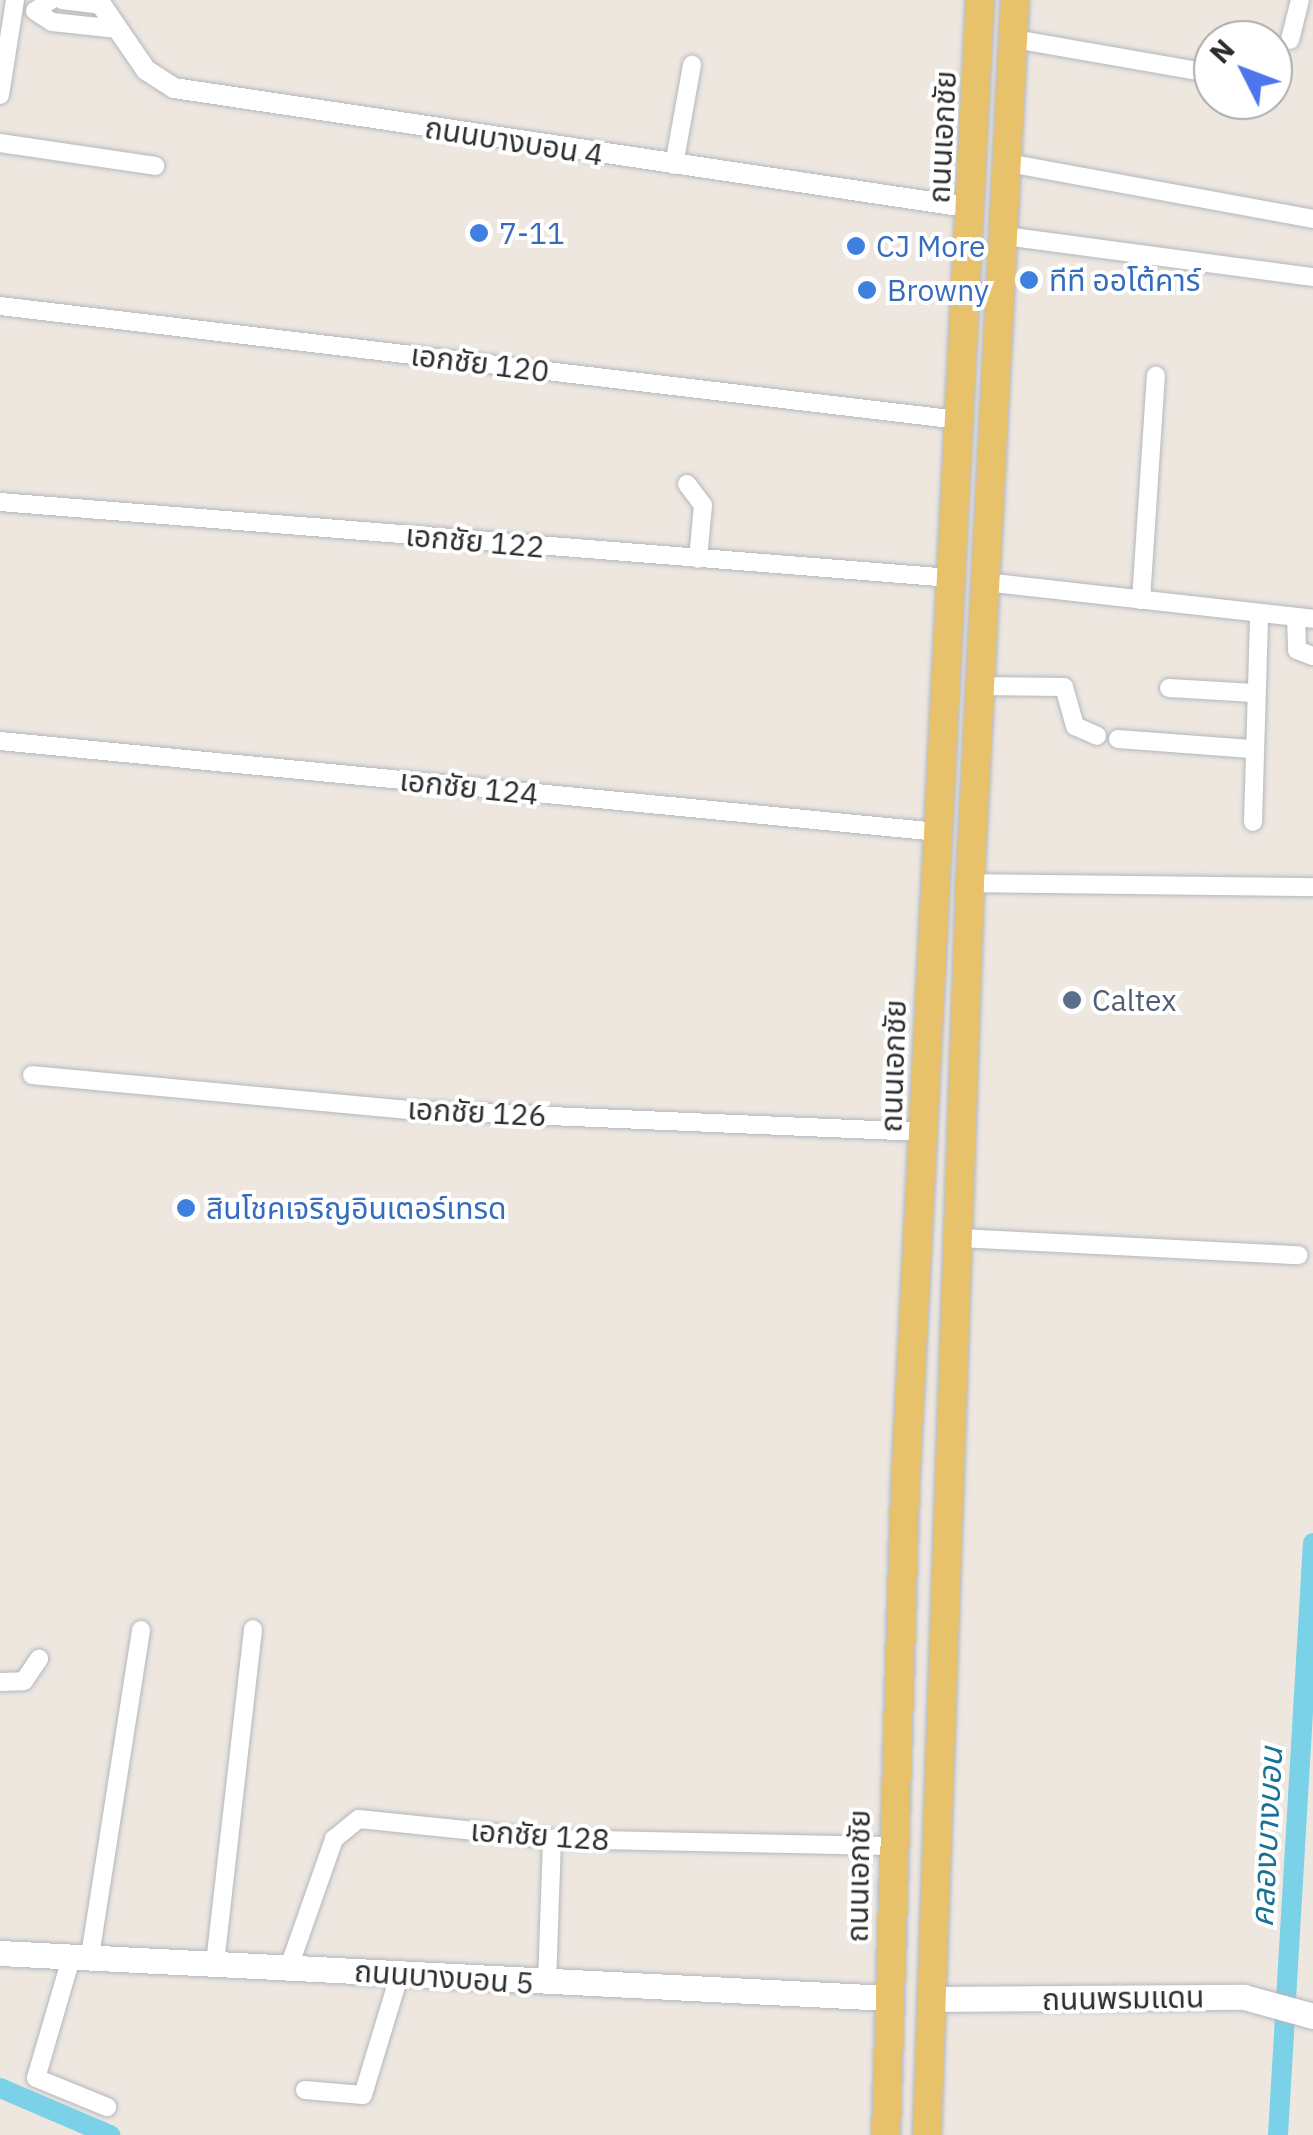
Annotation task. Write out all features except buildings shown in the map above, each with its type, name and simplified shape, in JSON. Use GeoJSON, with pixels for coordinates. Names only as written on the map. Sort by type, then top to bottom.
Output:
{"type":"FeatureCollection","features":[{"type":"Feature","properties":{"kind":"main road","name":"ถนนเอกชัย"},"geometry":{"type":"LineString","coordinates":[[886,2135],[890,1846],[905,1490],[980,0]]}},
{"type":"Feature","properties":{"kind":"main road"},"geometry":{"type":"LineString","coordinates":[[927,2135],[970,883],[1016,0]]}},
{"type":"Feature","properties":{"kind":"main road"},"geometry":{"type":"LineString","coordinates":[[905,1490],[948,1496]]}},
{"type":"Feature","properties":{"kind":"main road","name":"ถนนบางบอน 5"},"geometry":{"type":"LineString","coordinates":[[0,1953],[888,1998]]}},
{"type":"Feature","properties":{"kind":"main road"},"geometry":{"type":"LineString","coordinates":[[888,1998],[930,1998]]}},
{"type":"Feature","properties":{"kind":"main road","name":"ถนนพรมแดน"},"geometry":{"type":"LineString","coordinates":[[930,1998],[1266,2002],[1313,2016]]}},
{"type":"Feature","properties":{"kind":"street"},"geometry":{"type":"LineString","coordinates":[[22,7],[51,0]]}},
{"type":"Feature","properties":{"kind":"street"},"geometry":{"type":"LineString","coordinates":[[62,0],[100,2]]}},
{"type":"Feature","properties":{"kind":"street"},"geometry":{"type":"LineString","coordinates":[[1293,28],[1300,0]]}},
{"type":"Feature","properties":{"kind":"street","name":"ถนนบางบอน 4"},"geometry":{"type":"LineString","coordinates":[[100,2],[146,70],[174,88],[972,208]]}},
{"type":"Feature","properties":{"kind":"street"},"geometry":{"type":"LineString","coordinates":[[22,7],[118,29]]}},
{"type":"Feature","properties":{"kind":"street"},"geometry":{"type":"LineString","coordinates":[[0,94],[22,7]]}},
{"type":"Feature","properties":{"kind":"street"},"geometry":{"type":"LineString","coordinates":[[1014,39],[1193,70]]}},
{"type":"Feature","properties":{"kind":"street"},"geometry":{"type":"LineString","coordinates":[[674,165],[692,65]]}},
{"type":"Feature","properties":{"kind":"street"},"geometry":{"type":"LineString","coordinates":[[0,143],[154,166]]}},
{"type":"Feature","properties":{"kind":"street"},"geometry":{"type":"LineString","coordinates":[[1008,163],[1313,219]]}},
{"type":"Feature","properties":{"kind":"street"},"geometry":{"type":"LineString","coordinates":[[1005,236],[1313,276]]}},
{"type":"Feature","properties":{"kind":"street","name":"เอกชัย 120"},"geometry":{"type":"LineString","coordinates":[[0,306],[959,420]]}},
{"type":"Feature","properties":{"kind":"street"},"geometry":{"type":"LineString","coordinates":[[1141,600],[1156,376]]}},
{"type":"Feature","properties":{"kind":"street"},"geometry":{"type":"LineString","coordinates":[[687,484],[703,504],[698,558]]}},
{"type":"Feature","properties":{"kind":"street","name":"เอกชัย 122"},"geometry":{"type":"LineString","coordinates":[[0,502],[951,578]]}},
{"type":"Feature","properties":{"kind":"street"},"geometry":{"type":"LineString","coordinates":[[984,582],[1304,618],[1296,650],[1313,656]]}},
{"type":"Feature","properties":{"kind":"street"},"geometry":{"type":"LineString","coordinates":[[1254,822],[1251,749],[1259,614]]}},
{"type":"Feature","properties":{"kind":"street"},"geometry":{"type":"LineString","coordinates":[[979,686],[1064,687],[1076,726],[1096,736]]}},
{"type":"Feature","properties":{"kind":"street"},"geometry":{"type":"LineString","coordinates":[[1169,688],[1254,693]]}},
{"type":"Feature","properties":{"kind":"street"},"geometry":{"type":"LineString","coordinates":[[1118,740],[1251,749]]}},
{"type":"Feature","properties":{"kind":"street","name":"เอกชัย 124"},"geometry":{"type":"LineString","coordinates":[[0,742],[938,832]]}},
{"type":"Feature","properties":{"kind":"street"},"geometry":{"type":"LineString","coordinates":[[970,883],[1313,887]]}},
{"type":"Feature","properties":{"kind":"street","name":"เอกชัย 126"},"geometry":{"type":"LineString","coordinates":[[32,1076],[410,1110],[923,1132]]}},
{"type":"Feature","properties":{"kind":"street"},"geometry":{"type":"LineString","coordinates":[[959,1238],[1299,1255]]}},
{"type":"Feature","properties":{"kind":"street"},"geometry":{"type":"LineString","coordinates":[[214,1963],[253,1628]]}},
{"type":"Feature","properties":{"kind":"street"},"geometry":{"type":"LineString","coordinates":[[107,2107],[36,2078],[81,1956],[141,1630]]}},
{"type":"Feature","properties":{"kind":"street"},"geometry":{"type":"LineString","coordinates":[[0,1682],[24,1681],[39,1658]]}},
{"type":"Feature","properties":{"kind":"street","name":"เอกชัย 128"},"geometry":{"type":"LineString","coordinates":[[289,1967],[346,1826],[360,1819],[552,1839],[890,1846]]}},
{"type":"Feature","properties":{"kind":"street"},"geometry":{"type":"LineString","coordinates":[[546,1983],[552,1839]]}},
{"type":"Feature","properties":{"kind":"street"},"geometry":{"type":"LineString","coordinates":[[305,2090],[363,2094],[400,1973]]}},
{"type":"Feature","properties":{"kind":"waterway","name":"คลองบางบอน"},"geometry":{"type":"LineString","coordinates":[[1278,2135],[1313,1543]]}},
{"type":"Feature","properties":{"kind":"waterway"},"geometry":{"type":"LineString","coordinates":[[0,2088],[110,2135]]}},
{"type":"Feature","properties":{"kind":"place","name":"7-11"},"geometry":{"type":"Point","coordinates":[479,233]}},
{"type":"Feature","properties":{"kind":"place","name":"CJ More"},"geometry":{"type":"Point","coordinates":[856,246]}},
{"type":"Feature","properties":{"kind":"place","name":"ทีที ออโต้คาร์"},"geometry":{"type":"Point","coordinates":[1029,280]}},
{"type":"Feature","properties":{"kind":"place","name":"Browny"},"geometry":{"type":"Point","coordinates":[867,290]}},
{"type":"Feature","properties":{"kind":"place","name":"Caltex"},"geometry":{"type":"Point","coordinates":[1072,1000]}},
{"type":"Feature","properties":{"kind":"place","name":"สินโชคเจริญอินเตอร์เทรด"},"geometry":{"type":"Point","coordinates":[186,1208]}}]}
